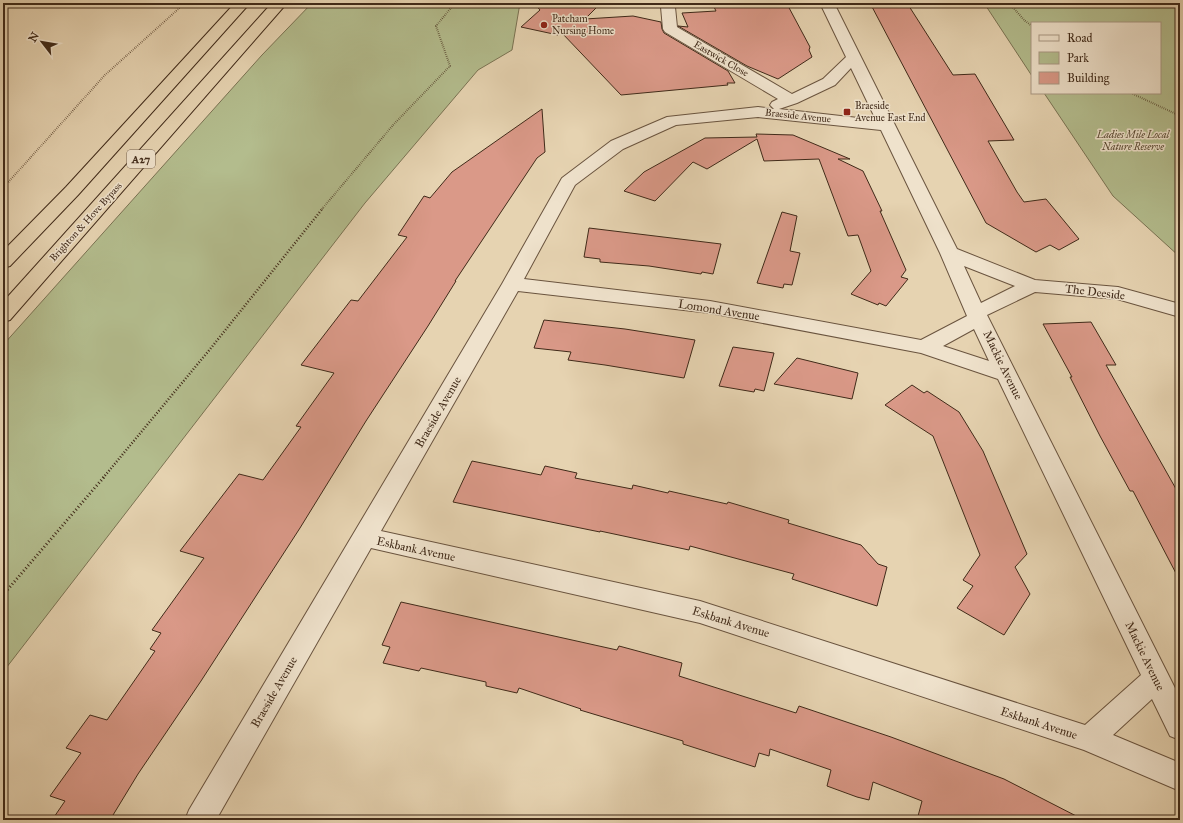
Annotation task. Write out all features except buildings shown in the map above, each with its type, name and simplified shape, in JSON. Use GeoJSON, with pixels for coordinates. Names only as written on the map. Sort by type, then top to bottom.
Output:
{"type":"FeatureCollection","features":[{"type":"Feature","properties":{"kind":"highway","name":"A27"},"geometry":{"type":"LineString","coordinates":[[3,262],[72,191],[243,3]]}},
{"type":"Feature","properties":{"kind":"highway","name":"Brighton & Hove Bypass"},"geometry":{"type":"LineString","coordinates":[[3,315],[280,3]]}},
{"type":"Feature","properties":{"kind":"street","name":"Mackie Avenue"},"geometry":{"type":"LineString","coordinates":[[827,3],[1180,727]]}},
{"type":"Feature","properties":{"kind":"street","name":"Eastwick Close"},"geometry":{"type":"LineString","coordinates":[[669,4],[670,30],[791,100]]}},
{"type":"Feature","properties":{"kind":"street","name":"Braeside Avenue"},"geometry":{"type":"LineString","coordinates":[[758,112],[791,100],[829,82],[853,58]]}},
{"type":"Feature","properties":{"kind":"street","name":"Braeside Avenue"},"geometry":{"type":"LineString","coordinates":[[200,820],[512,284],[568,182],[617,145],[673,120],[758,112],[887,126]]}},
{"type":"Feature","properties":{"kind":"street","name":"The Deeside"},"geometry":{"type":"LineString","coordinates":[[949,253],[1032,286],[1118,292],[1180,311]]}},
{"type":"Feature","properties":{"kind":"street","name":"Lomond Avenue"},"geometry":{"type":"LineString","coordinates":[[512,284],[710,307],[924,347],[1008,375]]}},
{"type":"Feature","properties":{"kind":"street","name":"The Deeside"},"geometry":{"type":"LineString","coordinates":[[978,315],[1032,286]]}},
{"type":"Feature","properties":{"kind":"street"},"geometry":{"type":"LineString","coordinates":[[924,347],[978,315]]}},
{"type":"Feature","properties":{"kind":"street","name":"Eskbank Avenue"},"geometry":{"type":"LineString","coordinates":[[365,537],[700,612],[1089,740],[1180,777]]}},
{"type":"Feature","properties":{"kind":"street","name":"Eskbank Avenue"},"geometry":{"type":"LineString","coordinates":[[1089,740],[1156,678]]}},
{"type":"Feature","properties":{"kind":"path"},"geometry":{"type":"LineString","coordinates":[[3,188],[105,75],[185,3]]}},
{"type":"Feature","properties":{"kind":"path"},"geometry":{"type":"LineString","coordinates":[[3,595],[176,392],[364,159],[416,98],[450,66],[436,26],[455,3]]}},
{"type":"Feature","properties":{"kind":"path"},"geometry":{"type":"LineString","coordinates":[[1008,3],[1031,25]]}},
{"type":"Feature","properties":{"kind":"path"},"geometry":{"type":"LineString","coordinates":[[1133,94],[1176,114],[1180,118]]}},
{"type":"Feature","properties":{"kind":"green space"},"geometry":{"type":"Polygon","coordinates":[[[312,3],[520,3],[512,50],[478,70],[365,203],[3,672],[3,345],[262,55],[312,3]]]}},
{"type":"Feature","properties":{"kind":"green space","name":"Ladies Mile Local Nature Reserve"},"geometry":{"type":"Polygon","coordinates":[[[984,3],[1180,3],[1180,257],[1113,196],[1045,94],[1161,94],[1161,22],[1031,22],[1031,74],[984,3]]]}},
{"type":"Feature","properties":{"kind":"place","name":"Patcham Nursing Home"},"geometry":{"type":"Point","coordinates":[544,25]}},
{"type":"Feature","properties":{"kind":"place","name":"Braeside Avenue East End"},"geometry":{"type":"Point","coordinates":[847,112]}}]}
